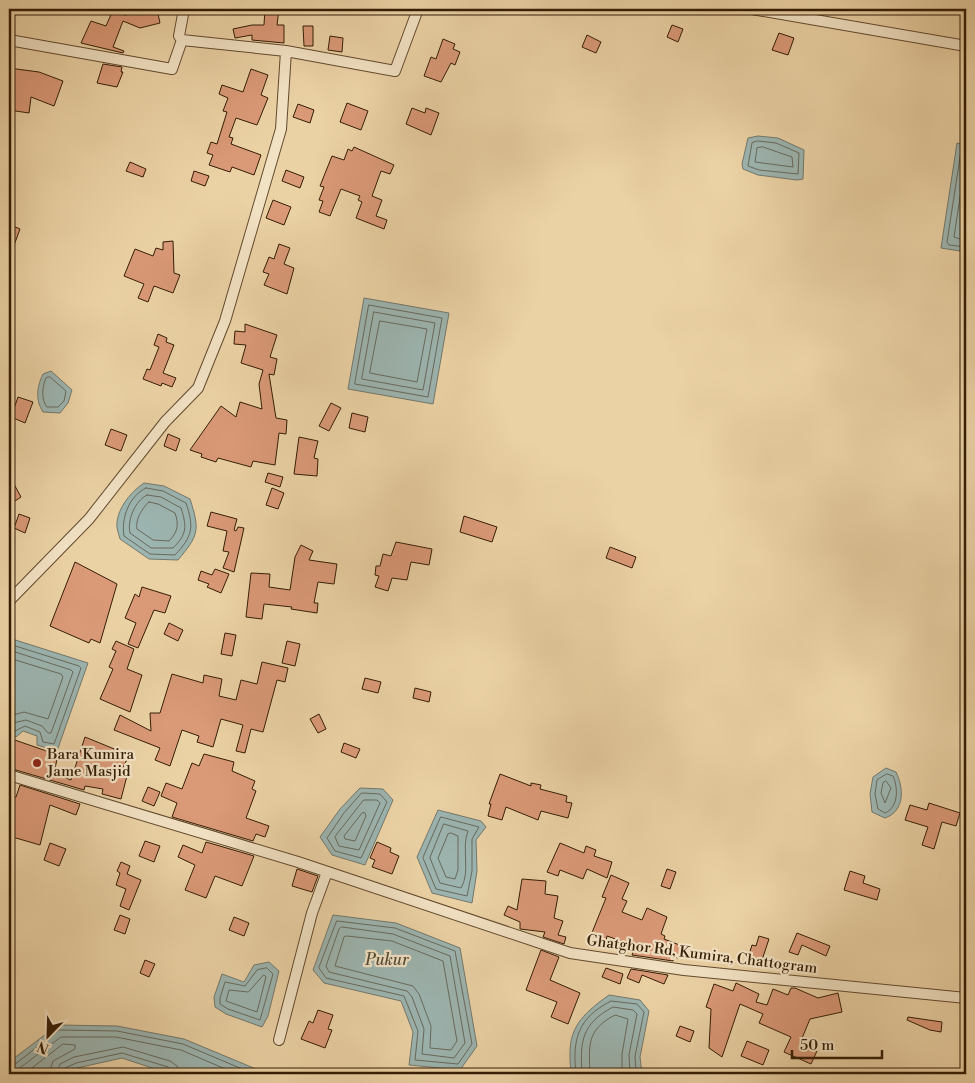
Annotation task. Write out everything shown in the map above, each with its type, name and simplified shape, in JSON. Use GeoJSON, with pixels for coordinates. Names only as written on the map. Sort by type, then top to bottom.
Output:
{"type":"FeatureCollection","features":[{"type":"Feature","properties":{"kind":"street"},"geometry":{"type":"LineString","coordinates":[[9,40],[172,69],[182,40],[179,32],[184,9]]}},
{"type":"Feature","properties":{"kind":"street"},"geometry":{"type":"LineString","coordinates":[[182,40],[286,51],[395,71],[418,9]]}},
{"type":"Feature","properties":{"kind":"street"},"geometry":{"type":"LineString","coordinates":[[752,9],[966,46]]}},
{"type":"Feature","properties":{"kind":"street"},"geometry":{"type":"LineString","coordinates":[[9,601],[88,519],[165,422],[198,388],[225,321],[281,129],[286,51]]}},
{"type":"Feature","properties":{"kind":"street","name":"Ghatghor Rd, Kumira, Chattogram"},"geometry":{"type":"LineString","coordinates":[[9,775],[327,872],[570,953],[684,970],[966,998]]}},
{"type":"Feature","properties":{"kind":"street"},"geometry":{"type":"LineString","coordinates":[[280,1040],[312,913],[327,872]]}},
{"type":"Feature","properties":{"kind":"water"},"geometry":{"type":"Polygon","coordinates":[[[758,136],[778,138],[804,150],[803,179],[797,180],[758,175],[743,169],[742,164],[748,138],[758,136]]]}},
{"type":"Feature","properties":{"kind":"water"},"geometry":{"type":"Polygon","coordinates":[[[957,143],[966,145],[966,252],[941,248],[957,143]]]}},
{"type":"Feature","properties":{"kind":"water"},"geometry":{"type":"Polygon","coordinates":[[[364,298],[449,313],[433,404],[348,389],[364,298]]]}},
{"type":"Feature","properties":{"kind":"water"},"geometry":{"type":"Polygon","coordinates":[[[51,371],[72,390],[68,403],[60,413],[43,412],[39,403],[38,388],[41,379],[43,374],[51,371]]]}},
{"type":"Feature","properties":{"kind":"water"},"geometry":{"type":"Polygon","coordinates":[[[144,483],[164,486],[190,499],[195,518],[196,532],[194,538],[178,560],[149,559],[120,539],[117,525],[120,511],[130,495],[144,483]]]}},
{"type":"Feature","properties":{"kind":"water"},"geometry":{"type":"Polygon","coordinates":[[[9,638],[88,663],[57,751],[37,745],[37,736],[23,731],[16,737],[9,734],[9,638]]]}},
{"type":"Feature","properties":{"kind":"water"},"geometry":{"type":"Polygon","coordinates":[[[886,768],[896,772],[899,778],[901,798],[899,805],[892,815],[885,818],[872,812],[870,794],[873,777],[886,768]]]}},
{"type":"Feature","properties":{"kind":"water"},"geometry":{"type":"Polygon","coordinates":[[[360,788],[383,789],[393,800],[365,865],[332,855],[320,837],[340,809],[360,788]]]}},
{"type":"Feature","properties":{"kind":"water"},"geometry":{"type":"Polygon","coordinates":[[[438,810],[481,821],[486,827],[476,840],[477,871],[472,903],[432,893],[417,857],[438,810]]]}},
{"type":"Feature","properties":{"kind":"water","name":"Pukur"},"geometry":{"type":"Polygon","coordinates":[[[333,915],[396,923],[460,948],[477,1046],[460,1070],[409,1065],[413,1032],[401,1001],[324,983],[313,970],[333,915]]]}},
{"type":"Feature","properties":{"kind":"water"},"geometry":{"type":"Polygon","coordinates":[[[269,962],[279,971],[268,1016],[262,1027],[226,1014],[215,1007],[214,997],[222,974],[244,982],[254,965],[269,962]]]}},
{"type":"Feature","properties":{"kind":"water"},"geometry":{"type":"Polygon","coordinates":[[[609,995],[640,1000],[649,1011],[640,1057],[642,1074],[572,1074],[570,1044],[576,1027],[593,1007],[609,995]]]}},
{"type":"Feature","properties":{"kind":"water"},"geometry":{"type":"Polygon","coordinates":[[[58,1025],[117,1026],[184,1039],[268,1074],[170,1074],[122,1058],[77,1068],[63,1074],[9,1074],[9,1062],[58,1025]]]}},
{"type":"Feature","properties":{"kind":"building"},"geometry":{"type":"Polygon","coordinates":[[[157,9],[160,23],[140,28],[123,21],[113,47],[124,51],[123,53],[81,43],[91,21],[106,26],[113,10],[125,15],[157,9]]]}},
{"type":"Feature","properties":{"kind":"building"},"geometry":{"type":"Polygon","coordinates":[[[265,9],[279,9],[277,25],[284,25],[284,43],[252,40],[252,35],[235,38],[233,29],[252,25],[264,25],[265,9]]]}},
{"type":"Feature","properties":{"kind":"building"},"geometry":{"type":"Polygon","coordinates":[[[672,25],[683,29],[678,42],[667,37],[672,25]]]}},
{"type":"Feature","properties":{"kind":"building"},"geometry":{"type":"Polygon","coordinates":[[[303,26],[313,26],[313,46],[304,46],[303,26]]]}},
{"type":"Feature","properties":{"kind":"building"},"geometry":{"type":"Polygon","coordinates":[[[779,33],[794,38],[788,55],[772,50],[779,33]]]}},
{"type":"Feature","properties":{"kind":"building"},"geometry":{"type":"Polygon","coordinates":[[[587,35],[601,42],[596,53],[582,47],[587,35]]]}},
{"type":"Feature","properties":{"kind":"building"},"geometry":{"type":"Polygon","coordinates":[[[330,36],[343,38],[342,52],[328,50],[330,36]]]}},
{"type":"Feature","properties":{"kind":"building"},"geometry":{"type":"Polygon","coordinates":[[[443,39],[455,44],[453,49],[460,52],[455,65],[451,63],[441,82],[424,76],[431,57],[436,59],[443,39]]]}},
{"type":"Feature","properties":{"kind":"building"},"geometry":{"type":"Polygon","coordinates":[[[103,64],[122,67],[121,72],[123,72],[117,87],[97,83],[103,64]]]}},
{"type":"Feature","properties":{"kind":"building"},"geometry":{"type":"Polygon","coordinates":[[[9,68],[39,72],[63,81],[54,106],[31,97],[29,113],[9,110],[9,68]]]}},
{"type":"Feature","properties":{"kind":"building"},"geometry":{"type":"Polygon","coordinates":[[[251,69],[268,75],[261,95],[268,98],[257,125],[236,118],[229,137],[233,138],[231,144],[261,155],[254,175],[232,167],[230,172],[209,165],[213,155],[207,153],[211,142],[217,144],[227,112],[223,111],[228,98],[219,94],[222,85],[243,92],[251,69]]]}},
{"type":"Feature","properties":{"kind":"building"},"geometry":{"type":"Polygon","coordinates":[[[347,103],[368,111],[361,130],[340,122],[347,103]]]}},
{"type":"Feature","properties":{"kind":"building"},"geometry":{"type":"Polygon","coordinates":[[[298,104],[314,110],[310,123],[293,117],[298,104]]]}},
{"type":"Feature","properties":{"kind":"building"},"geometry":{"type":"Polygon","coordinates":[[[412,108],[425,113],[426,108],[439,113],[431,135],[406,124],[412,108]]]}},
{"type":"Feature","properties":{"kind":"building"},"geometry":{"type":"Polygon","coordinates":[[[354,147],[394,165],[390,174],[381,171],[372,196],[382,200],[376,216],[387,220],[384,229],[356,218],[362,202],[358,200],[360,196],[341,189],[330,216],[319,212],[323,201],[319,200],[324,187],[320,186],[332,156],[344,160],[348,149],[352,151],[354,147]]]}},
{"type":"Feature","properties":{"kind":"building"},"geometry":{"type":"Polygon","coordinates":[[[130,162],[146,169],[143,177],[126,171],[130,162]]]}},
{"type":"Feature","properties":{"kind":"building"},"geometry":{"type":"Polygon","coordinates":[[[286,170],[304,177],[300,188],[282,181],[286,170]]]}},
{"type":"Feature","properties":{"kind":"building"},"geometry":{"type":"Polygon","coordinates":[[[194,171],[209,176],[205,186],[191,181],[194,171]]]}},
{"type":"Feature","properties":{"kind":"building"},"geometry":{"type":"Polygon","coordinates":[[[273,200],[291,207],[284,225],[266,218],[273,200]]]}},
{"type":"Feature","properties":{"kind":"building"},"geometry":{"type":"Polygon","coordinates":[[[11,225],[20,229],[10,256],[9,231],[11,225]]]}},
{"type":"Feature","properties":{"kind":"building"},"geometry":{"type":"Polygon","coordinates":[[[173,241],[174,273],[180,275],[173,293],[154,286],[148,302],[138,298],[144,284],[124,276],[135,249],[153,256],[156,248],[163,250],[163,242],[173,241]]]}},
{"type":"Feature","properties":{"kind":"building"},"geometry":{"type":"Polygon","coordinates":[[[279,244],[290,248],[284,264],[294,268],[287,294],[264,285],[269,274],[263,272],[269,257],[274,259],[279,244]]]}},
{"type":"Feature","properties":{"kind":"building"},"geometry":{"type":"Polygon","coordinates":[[[245,324],[277,335],[270,357],[277,359],[274,375],[269,374],[276,418],[287,420],[286,434],[279,433],[275,465],[253,461],[251,467],[218,458],[216,462],[201,457],[202,454],[190,450],[221,406],[236,417],[240,402],[262,409],[259,384],[263,370],[241,363],[246,345],[234,344],[235,331],[245,332],[245,324]]]}},
{"type":"Feature","properties":{"kind":"building"},"geometry":{"type":"Polygon","coordinates":[[[158,334],[167,338],[166,342],[174,345],[163,373],[176,378],[172,387],[162,383],[161,386],[143,379],[147,369],[150,370],[159,347],[154,345],[158,334]]]}},
{"type":"Feature","properties":{"kind":"building"},"geometry":{"type":"Polygon","coordinates":[[[18,397],[33,402],[25,423],[11,417],[18,397]]]}},
{"type":"Feature","properties":{"kind":"building"},"geometry":{"type":"Polygon","coordinates":[[[331,403],[341,408],[329,431],[319,426],[331,403]]]}},
{"type":"Feature","properties":{"kind":"building"},"geometry":{"type":"Polygon","coordinates":[[[352,413],[368,417],[365,432],[349,428],[352,413]]]}},
{"type":"Feature","properties":{"kind":"building"},"geometry":{"type":"Polygon","coordinates":[[[111,429],[127,435],[121,451],[105,445],[111,429]]]}},
{"type":"Feature","properties":{"kind":"building"},"geometry":{"type":"Polygon","coordinates":[[[168,434],[180,439],[176,451],[164,446],[168,434]]]}},
{"type":"Feature","properties":{"kind":"building"},"geometry":{"type":"Polygon","coordinates":[[[299,437],[318,441],[314,458],[318,459],[317,476],[294,474],[299,437]]]}},
{"type":"Feature","properties":{"kind":"building"},"geometry":{"type":"Polygon","coordinates":[[[268,473],[283,477],[280,487],[265,482],[268,473]]]}},
{"type":"Feature","properties":{"kind":"building"},"geometry":{"type":"Polygon","coordinates":[[[9,475],[21,497],[15,501],[9,498],[9,475]]]}},
{"type":"Feature","properties":{"kind":"building"},"geometry":{"type":"Polygon","coordinates":[[[272,488],[284,493],[278,509],[266,505],[272,488]]]}},
{"type":"Feature","properties":{"kind":"building"},"geometry":{"type":"Polygon","coordinates":[[[211,512],[237,519],[234,530],[236,531],[238,527],[244,528],[234,572],[223,568],[229,552],[223,551],[227,531],[207,526],[211,512]]]}},
{"type":"Feature","properties":{"kind":"building"},"geometry":{"type":"Polygon","coordinates":[[[19,514],[30,518],[25,533],[14,528],[19,514]]]}},
{"type":"Feature","properties":{"kind":"building"},"geometry":{"type":"Polygon","coordinates":[[[464,516],[497,527],[492,542],[460,532],[464,516]]]}},
{"type":"Feature","properties":{"kind":"building"},"geometry":{"type":"Polygon","coordinates":[[[396,542],[432,549],[429,565],[411,562],[407,580],[392,578],[388,591],[375,587],[379,576],[375,575],[376,566],[380,566],[383,554],[391,556],[396,542]]]}},
{"type":"Feature","properties":{"kind":"building"},"geometry":{"type":"Polygon","coordinates":[[[301,545],[313,551],[309,560],[337,564],[334,584],[318,582],[314,603],[318,603],[317,613],[291,609],[292,607],[264,604],[262,619],[246,617],[251,573],[270,574],[269,587],[290,590],[295,557],[301,545]]]}},
{"type":"Feature","properties":{"kind":"building"},"geometry":{"type":"Polygon","coordinates":[[[610,547],[636,557],[632,568],[606,558],[610,547]]]}},
{"type":"Feature","properties":{"kind":"building"},"geometry":{"type":"Polygon","coordinates":[[[75,562],[117,584],[100,643],[91,639],[89,643],[50,626],[75,562]]]}},
{"type":"Feature","properties":{"kind":"building"},"geometry":{"type":"Polygon","coordinates":[[[215,569],[229,574],[221,593],[207,587],[209,584],[198,580],[201,571],[212,575],[215,569]]]}},
{"type":"Feature","properties":{"kind":"building"},"geometry":{"type":"Polygon","coordinates":[[[142,587],[171,596],[165,613],[154,610],[138,648],[128,644],[136,623],[125,618],[135,594],[139,597],[142,587]]]}},
{"type":"Feature","properties":{"kind":"building"},"geometry":{"type":"Polygon","coordinates":[[[169,623],[183,630],[178,641],[164,634],[169,623]]]}},
{"type":"Feature","properties":{"kind":"building"},"geometry":{"type":"Polygon","coordinates":[[[225,633],[236,635],[232,656],[221,654],[225,633]]]}},
{"type":"Feature","properties":{"kind":"building"},"geometry":{"type":"Polygon","coordinates":[[[116,641],[134,649],[127,669],[142,675],[130,712],[100,699],[113,669],[109,667],[116,651],[112,649],[116,641]]]}},
{"type":"Feature","properties":{"kind":"building"},"geometry":{"type":"Polygon","coordinates":[[[287,641],[300,644],[295,666],[282,663],[287,641]]]}},
{"type":"Feature","properties":{"kind":"building"},"geometry":{"type":"Polygon","coordinates":[[[262,662],[288,668],[285,682],[277,680],[263,732],[251,729],[245,753],[236,751],[243,725],[221,719],[213,747],[197,742],[199,736],[182,730],[170,766],[155,760],[160,748],[114,730],[120,715],[151,731],[150,713],[160,713],[172,674],[203,683],[204,675],[222,679],[219,696],[236,700],[241,680],[257,684],[262,662]]]}},
{"type":"Feature","properties":{"kind":"building"},"geometry":{"type":"Polygon","coordinates":[[[365,678],[381,682],[378,693],[362,689],[365,678]]]}},
{"type":"Feature","properties":{"kind":"building"},"geometry":{"type":"Polygon","coordinates":[[[415,688],[431,692],[429,702],[413,698],[415,688]]]}},
{"type":"Feature","properties":{"kind":"building"},"geometry":{"type":"Polygon","coordinates":[[[319,714],[326,729],[318,733],[310,719],[319,714]]]}},
{"type":"Feature","properties":{"kind":"building"},"geometry":{"type":"Polygon","coordinates":[[[85,737],[129,755],[122,770],[128,772],[121,799],[102,794],[103,789],[85,786],[84,790],[9,768],[9,738],[58,755],[54,773],[71,780],[85,737]]]}},
{"type":"Feature","properties":{"kind":"building"},"geometry":{"type":"Polygon","coordinates":[[[344,743],[360,749],[356,758],[341,752],[344,743]]]}},
{"type":"Feature","properties":{"kind":"building"},"geometry":{"type":"Polygon","coordinates":[[[204,754],[234,762],[232,771],[255,781],[252,789],[256,791],[246,818],[269,826],[265,837],[256,834],[253,841],[172,817],[177,803],[161,796],[166,783],[182,789],[192,763],[199,766],[204,754]]]}},
{"type":"Feature","properties":{"kind":"building"},"geometry":{"type":"Polygon","coordinates":[[[500,774],[531,786],[531,783],[541,785],[540,789],[567,796],[566,802],[572,803],[568,818],[541,811],[538,820],[506,807],[502,820],[488,816],[491,804],[489,804],[500,774]]]}},
{"type":"Feature","properties":{"kind":"building"},"geometry":{"type":"Polygon","coordinates":[[[20,785],[80,804],[76,815],[50,805],[40,845],[9,836],[9,795],[16,797],[20,785]]]}},
{"type":"Feature","properties":{"kind":"building"},"geometry":{"type":"Polygon","coordinates":[[[148,787],[160,792],[154,806],[142,801],[148,787]]]}},
{"type":"Feature","properties":{"kind":"building"},"geometry":{"type":"Polygon","coordinates":[[[929,803],[960,813],[956,826],[942,822],[934,849],[922,845],[928,827],[905,820],[910,805],[927,810],[929,803]]]}},
{"type":"Feature","properties":{"kind":"building"},"geometry":{"type":"Polygon","coordinates":[[[145,841],[160,846],[154,862],[139,856],[145,841]]]}},
{"type":"Feature","properties":{"kind":"building"},"geometry":{"type":"Polygon","coordinates":[[[206,842],[254,856],[242,886],[215,876],[206,898],[185,890],[195,865],[178,857],[183,845],[202,853],[206,842]]]}},
{"type":"Feature","properties":{"kind":"building"},"geometry":{"type":"Polygon","coordinates":[[[377,842],[391,848],[390,852],[399,856],[392,874],[372,867],[375,860],[370,858],[377,842]]]}},
{"type":"Feature","properties":{"kind":"building"},"geometry":{"type":"Polygon","coordinates":[[[50,843],[66,849],[59,866],[44,860],[50,843]]]}},
{"type":"Feature","properties":{"kind":"building"},"geometry":{"type":"Polygon","coordinates":[[[560,843],[584,853],[586,846],[596,850],[594,856],[612,862],[607,878],[587,869],[583,879],[560,870],[558,876],[547,872],[560,843]]]}},
{"type":"Feature","properties":{"kind":"building"},"geometry":{"type":"Polygon","coordinates":[[[121,862],[130,866],[127,874],[141,880],[129,910],[120,906],[126,889],[116,885],[120,873],[117,871],[121,862]]]}},
{"type":"Feature","properties":{"kind":"building"},"geometry":{"type":"Polygon","coordinates":[[[297,869],[318,876],[312,892],[292,886],[297,869]]]}},
{"type":"Feature","properties":{"kind":"building"},"geometry":{"type":"Polygon","coordinates":[[[667,869],[676,872],[670,889],[661,886],[667,869]]]}},
{"type":"Feature","properties":{"kind":"building"},"geometry":{"type":"Polygon","coordinates":[[[850,871],[865,876],[863,883],[880,889],[877,900],[844,890],[850,871]]]}},
{"type":"Feature","properties":{"kind":"building"},"geometry":{"type":"Polygon","coordinates":[[[611,875],[629,883],[622,899],[627,901],[622,912],[642,920],[647,908],[667,917],[661,934],[665,936],[664,939],[682,946],[678,958],[674,957],[673,961],[632,955],[635,946],[607,936],[606,941],[591,935],[606,898],[602,897],[611,875]]]}},
{"type":"Feature","properties":{"kind":"building"},"geometry":{"type":"Polygon","coordinates":[[[522,879],[546,881],[545,894],[558,896],[554,918],[563,921],[558,935],[566,937],[564,944],[543,937],[545,932],[520,929],[520,922],[504,915],[508,906],[517,910],[522,879]]]}},
{"type":"Feature","properties":{"kind":"building"},"geometry":{"type":"Polygon","coordinates":[[[120,915],[130,919],[125,934],[114,930],[120,915]]]}},
{"type":"Feature","properties":{"kind":"building"},"geometry":{"type":"Polygon","coordinates":[[[234,917],[249,923],[244,936],[229,930],[234,917]]]}},
{"type":"Feature","properties":{"kind":"building"},"geometry":{"type":"Polygon","coordinates":[[[797,933],[830,946],[826,956],[802,945],[798,955],[789,952],[797,933]]]}},
{"type":"Feature","properties":{"kind":"building"},"geometry":{"type":"Polygon","coordinates":[[[759,936],[769,939],[761,963],[748,958],[752,945],[756,946],[759,936]]]}},
{"type":"Feature","properties":{"kind":"building"},"geometry":{"type":"Polygon","coordinates":[[[541,950],[559,957],[550,980],[580,993],[568,1024],[551,1017],[557,1002],[526,990],[541,950]]]}},
{"type":"Feature","properties":{"kind":"building"},"geometry":{"type":"Polygon","coordinates":[[[145,960],[155,964],[149,977],[140,973],[145,960]]]}},
{"type":"Feature","properties":{"kind":"building"},"geometry":{"type":"Polygon","coordinates":[[[606,968],[623,974],[620,984],[602,977],[606,968]]]}},
{"type":"Feature","properties":{"kind":"building"},"geometry":{"type":"Polygon","coordinates":[[[631,969],[668,975],[664,984],[642,975],[639,983],[627,978],[631,969]]]}},
{"type":"Feature","properties":{"kind":"building"},"geometry":{"type":"Polygon","coordinates":[[[736,983],[759,994],[756,1002],[767,1005],[773,989],[788,995],[791,988],[795,988],[818,998],[838,993],[842,1012],[810,1019],[800,1043],[817,1051],[811,1064],[784,1052],[791,1037],[759,1023],[763,1014],[740,1004],[722,1057],[709,1048],[711,1009],[706,1007],[714,984],[733,991],[736,983]]]}},
{"type":"Feature","properties":{"kind":"building"},"geometry":{"type":"Polygon","coordinates":[[[318,1010],[333,1015],[328,1029],[332,1030],[325,1048],[301,1039],[309,1021],[313,1023],[318,1010]]]}},
{"type":"Feature","properties":{"kind":"building"},"geometry":{"type":"Polygon","coordinates":[[[908,1017],[942,1022],[941,1032],[930,1030],[907,1020],[908,1017]]]}},
{"type":"Feature","properties":{"kind":"building"},"geometry":{"type":"Polygon","coordinates":[[[680,1026],[694,1031],[690,1042],[676,1036],[680,1026]]]}},
{"type":"Feature","properties":{"kind":"building"},"geometry":{"type":"Polygon","coordinates":[[[747,1041],[769,1050],[763,1065],[741,1056],[747,1041]]]}},
{"type":"Feature","properties":{"kind":"place","name":"Bara Kumira Jame Masjid"},"geometry":{"type":"Point","coordinates":[37,763]}}]}
